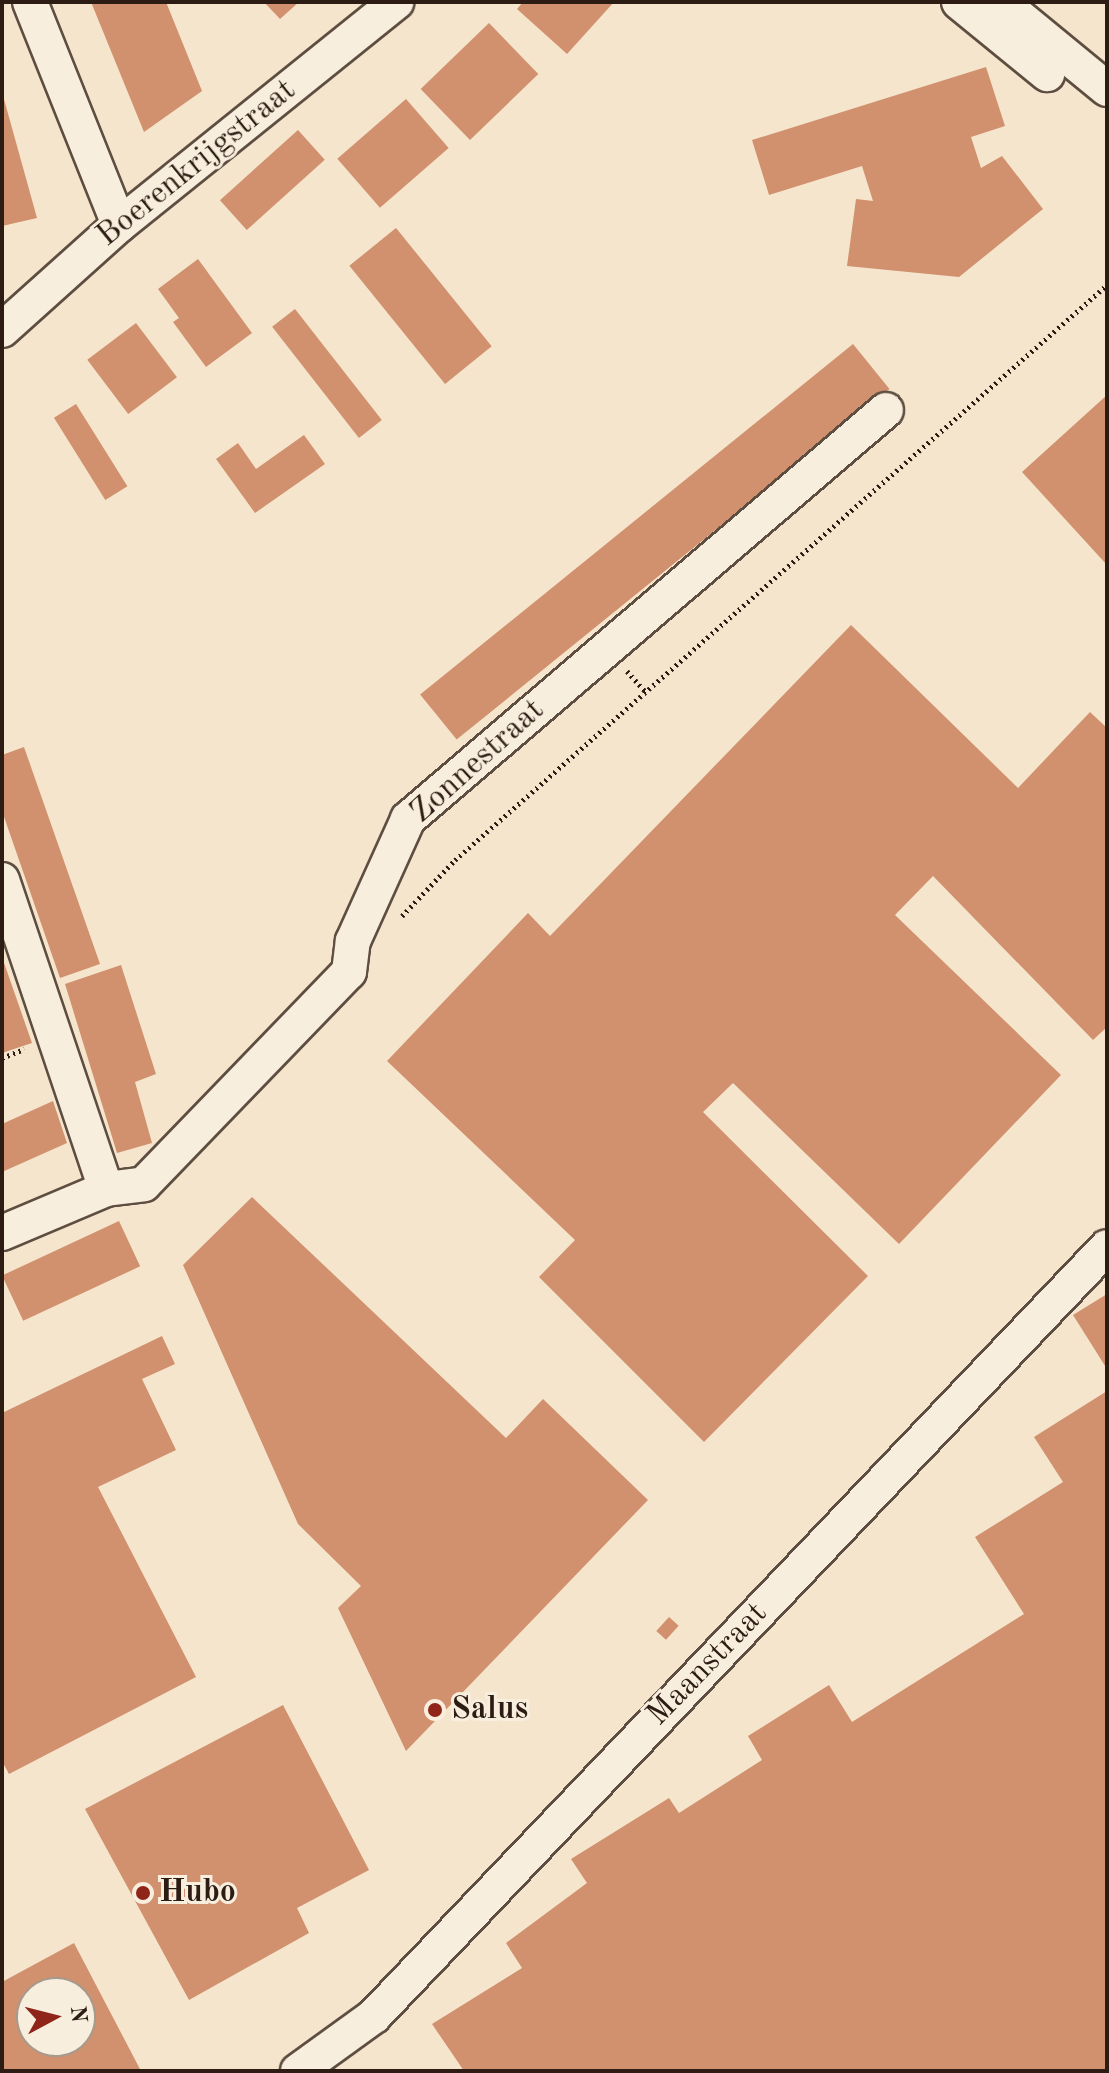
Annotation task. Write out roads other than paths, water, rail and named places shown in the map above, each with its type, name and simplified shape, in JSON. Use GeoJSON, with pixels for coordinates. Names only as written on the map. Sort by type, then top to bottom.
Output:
{"type":"FeatureCollection","features":[{"type":"Feature","properties":{"kind":"street"},"geometry":{"type":"LineString","coordinates":[[30,2],[119,225]]}},
{"type":"Feature","properties":{"kind":"street","name":"Boerenkrijgstraat"},"geometry":{"type":"LineString","coordinates":[[2,330],[119,225],[396,2]]}},
{"type":"Feature","properties":{"kind":"street"},"geometry":{"type":"LineString","coordinates":[[959,2],[1047,74]]}},
{"type":"Feature","properties":{"kind":"street"},"geometry":{"type":"LineString","coordinates":[[1001,2],[1107,89]]}},
{"type":"Feature","properties":{"kind":"street","name":"Zonnestraat"},"geometry":{"type":"LineString","coordinates":[[2,1233],[106,1189],[144,1184],[349,972],[353,941],[408,819],[886,410]]}},
{"type":"Feature","properties":{"kind":"street"},"geometry":{"type":"LineString","coordinates":[[2,880],[106,1189]]}},
{"type":"Feature","properties":{"kind":"street","name":"Maanstraat"},"geometry":{"type":"LineString","coordinates":[[298,2071],[374,2016],[1107,1247]]}},
{"type":"Feature","properties":{"kind":"place","name":"Salus"},"geometry":{"type":"Point","coordinates":[435,1710]}},
{"type":"Feature","properties":{"kind":"place","name":"Hubo"},"geometry":{"type":"Point","coordinates":[143,1893]}}]}
